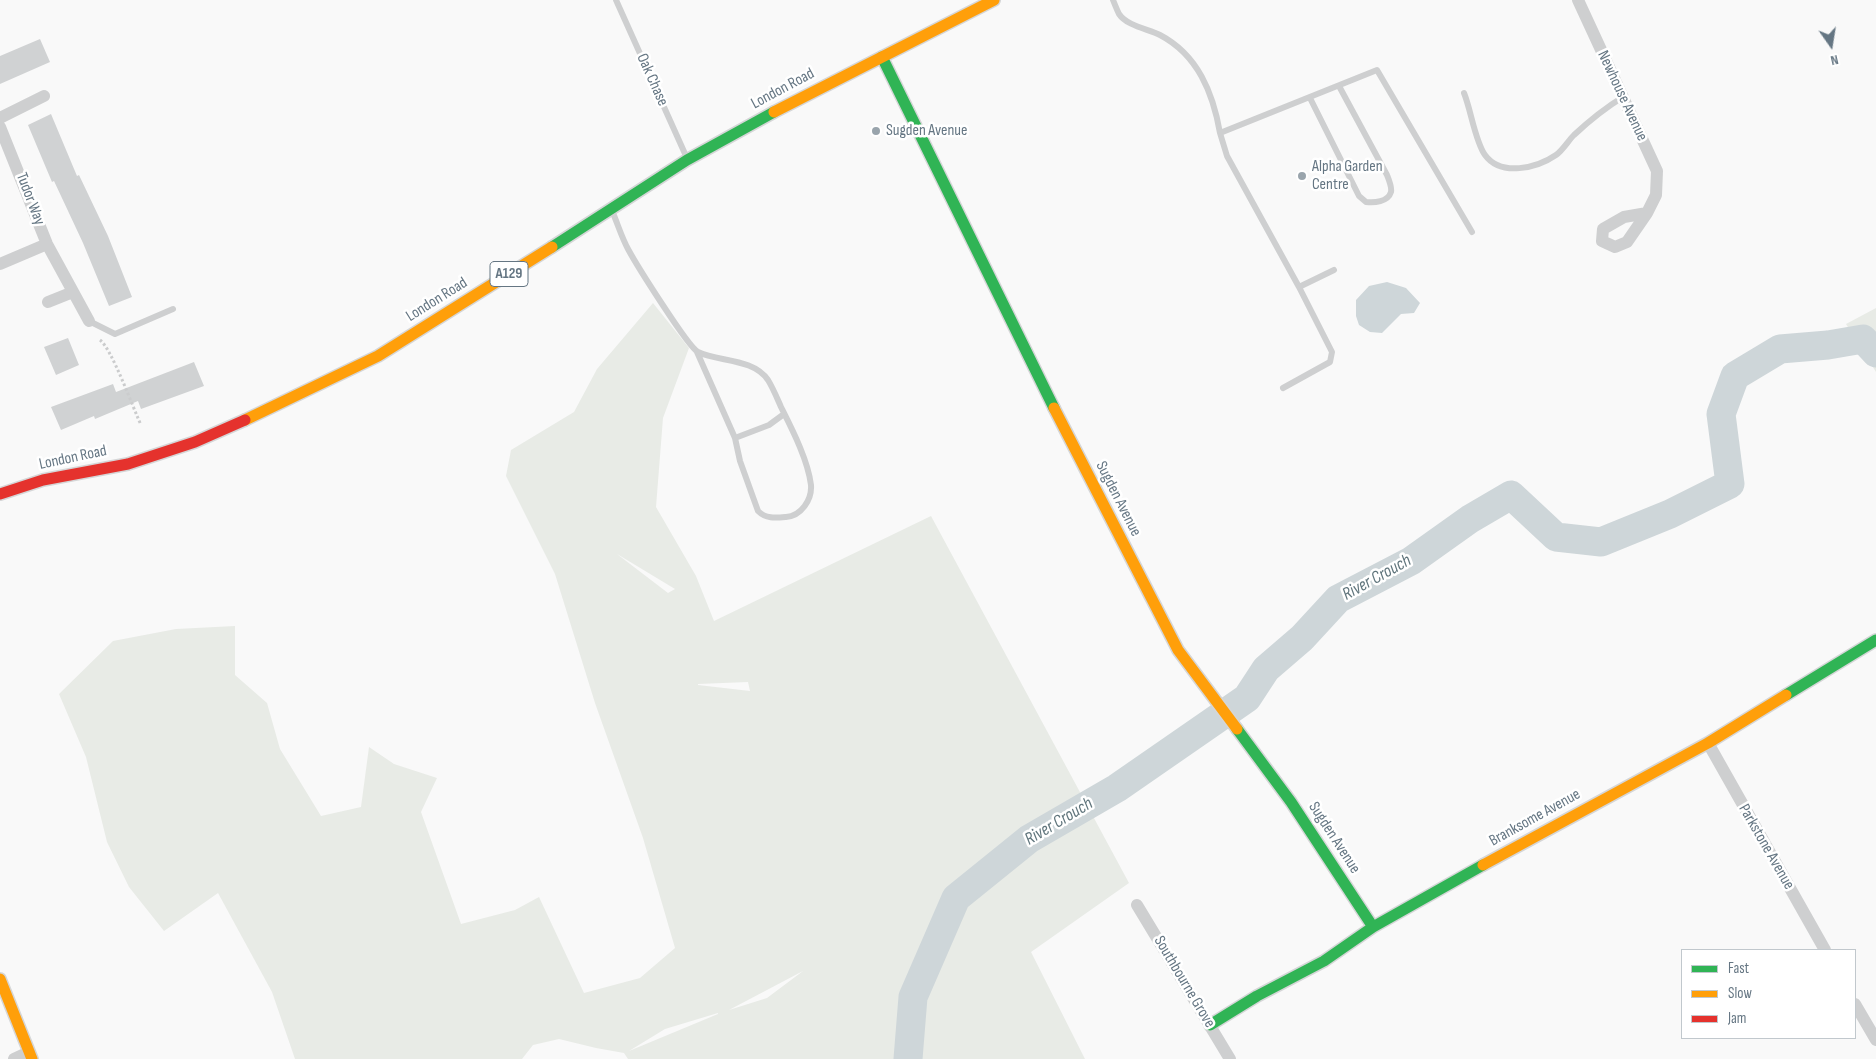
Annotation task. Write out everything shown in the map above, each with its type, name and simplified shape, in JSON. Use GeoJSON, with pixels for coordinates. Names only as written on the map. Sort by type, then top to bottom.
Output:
{"type":"FeatureCollection","features":[{"type":"Feature","properties":{"kind":"street","name":"London Road"},"geometry":{"type":"LineString","coordinates":[[0,494],[43,480],[128,464],[195,442],[260,414],[378,356],[612,210],[687,160],[800,97],[994,0]]}},
{"type":"Feature","properties":{"kind":"street","name":"Newhouse Avenue"},"geometry":{"type":"LineString","coordinates":[[1578,0],[1657,172],[1656,195],[1647,213]]}},
{"type":"Feature","properties":{"kind":"street","name":"Sugden Avenue"},"geometry":{"type":"LineString","coordinates":[[882,57],[1075,451],[1178,650],[1291,802],[1373,927]]}},
{"type":"Feature","properties":{"kind":"street"},"geometry":{"type":"LineString","coordinates":[[0,118],[44,96]]}},
{"type":"Feature","properties":{"kind":"street","name":"Tudor Way"},"geometry":{"type":"LineString","coordinates":[[0,127],[47,244],[89,321]]}},
{"type":"Feature","properties":{"kind":"street","name":"Tudor Way"},"geometry":{"type":"LineString","coordinates":[[0,264],[47,244]]}},
{"type":"Feature","properties":{"kind":"street"},"geometry":{"type":"LineString","coordinates":[[48,302],[74,292]]}},
{"type":"Feature","properties":{"kind":"street","name":"Branksome Avenue"},"geometry":{"type":"LineString","coordinates":[[1210,1025],[1257,996],[1324,961],[1373,927],[1566,819],[1708,744],[1876,640]]}},
{"type":"Feature","properties":{"kind":"street","name":"Parkstone Avenue"},"geometry":{"type":"LineString","coordinates":[[1708,744],[1823,949]]}},
{"type":"Feature","properties":{"kind":"street","name":"Southbourne Grove"},"geometry":{"type":"LineString","coordinates":[[1138,905],[1230,1059]]}},
{"type":"Feature","properties":{"kind":"street"},"geometry":{"type":"LineString","coordinates":[[0,979],[30,1055],[14,1059]]}},
{"type":"Feature","properties":{"kind":"street"},"geometry":{"type":"LineString","coordinates":[[1856,1006],[1876,1040]]}},
{"type":"Feature","properties":{"kind":"lane","name":"Oak Chase"},"geometry":{"type":"LineString","coordinates":[[616,0],[687,160]]}},
{"type":"Feature","properties":{"kind":"lane"},"geometry":{"type":"LineString","coordinates":[[1113,0],[1120,16],[1131,24],[1160,35],[1193,60],[1211,93],[1227,156],[1299,287],[1332,352],[1330,362],[1283,388]]}},
{"type":"Feature","properties":{"kind":"lane"},"geometry":{"type":"LineString","coordinates":[[1220,133],[1377,70],[1472,232]]}},
{"type":"Feature","properties":{"kind":"lane"},"geometry":{"type":"LineString","coordinates":[[1310,98],[1359,196],[1366,202],[1379,202],[1387,198],[1391,192],[1387,175],[1338,86]]}},
{"type":"Feature","properties":{"kind":"lane"},"geometry":{"type":"LineString","coordinates":[[1464,93],[1479,143],[1486,156],[1498,165],[1512,168],[1528,167],[1548,160],[1558,153],[1605,108],[1623,97]]}},
{"type":"Feature","properties":{"kind":"lane"},"geometry":{"type":"LineString","coordinates":[[612,210],[627,248],[677,325],[697,352],[735,438],[740,461],[758,511],[762,515],[774,518],[791,517],[802,510],[809,498],[811,486],[800,449],[768,380],[763,374],[736,362],[697,352]]}},
{"type":"Feature","properties":{"kind":"lane"},"geometry":{"type":"LineString","coordinates":[[1299,287],[1334,270]]}},
{"type":"Feature","properties":{"kind":"lane"},"geometry":{"type":"LineString","coordinates":[[89,321],[115,334],[173,309]]}},
{"type":"Feature","properties":{"kind":"lane"},"geometry":{"type":"LineString","coordinates":[[735,438],[769,425],[784,414]]}},
{"type":"Feature","properties":{"kind":"path"},"geometry":{"type":"LineString","coordinates":[[98,339],[104,343],[111,357],[140,425]]}},
{"type":"Feature","properties":{"kind":"shaded area"},"geometry":{"type":"Polygon","coordinates":[[[1387,282],[1406,288],[1420,303],[1414,313],[1401,314],[1382,333],[1370,332],[1359,325],[1356,316],[1356,300],[1369,286],[1387,282]]]}},
{"type":"Feature","properties":{"kind":"shaded area"},"geometry":{"type":"Polygon","coordinates":[[[653,303],[689,348],[663,418],[656,507],[696,576],[714,621],[931,516],[1129,883],[1031,952],[1085,1059],[628,1059],[624,1053],[559,1039],[533,1045],[522,1059],[295,1059],[272,992],[218,893],[164,931],[129,887],[107,842],[86,757],[59,694],[113,641],[176,629],[235,626],[235,675],[267,703],[280,749],[321,816],[361,807],[369,747],[394,764],[437,778],[421,812],[461,924],[515,910],[539,897],[584,993],[640,978],[675,948],[643,838],[595,703],[555,574],[506,476],[511,450],[574,412],[597,369],[653,303]],[[617,554],[668,593],[675,589],[617,554]],[[748,682],[698,685],[750,691],[748,682]],[[803,971],[729,1010],[767,998],[803,971]],[[718,1013],[665,1029],[629,1051],[718,1013]]]}},
{"type":"Feature","properties":{"kind":"shaded area"},"geometry":{"type":"Polygon","coordinates":[[[1876,308],[1876,372],[1846,324],[1876,308]]]}},
{"type":"Feature","properties":{"kind":"building"},"geometry":{"type":"Polygon","coordinates":[[[40,39],[50,62],[0,84],[0,56],[40,39]]]}},
{"type":"Feature","properties":{"kind":"building"},"geometry":{"type":"Polygon","coordinates":[[[51,114],[77,176],[79,175],[108,236],[132,297],[109,306],[83,243],[54,181],[52,182],[28,125],[51,114]]]}},
{"type":"Feature","properties":{"kind":"building"},"geometry":{"type":"Polygon","coordinates":[[[68,338],[79,365],[56,375],[44,347],[68,338]]]}},
{"type":"Feature","properties":{"kind":"building"},"geometry":{"type":"Polygon","coordinates":[[[194,362],[204,386],[141,409],[138,401],[95,419],[94,416],[61,430],[51,407],[113,384],[116,392],[194,362]]]}},
{"type":"Feature","properties":{"kind":"waterway","name":"River Crouch"},"geometry":{"type":"LineString","coordinates":[[908,1059],[913,997],[956,898],[1029,839],[1117,788],[1247,698],[1266,669],[1302,638],[1338,599],[1411,561],[1470,519],[1511,495],[1556,537],[1601,542],[1670,514],[1730,484],[1721,414],[1735,376],[1780,349],[1828,345],[1863,339],[1876,353]]}},
{"type":"Feature","properties":{"kind":"traffic: fast"},"geometry":{"type":"LineString","coordinates":[[882,57],[1054,408]]}},
{"type":"Feature","properties":{"kind":"traffic: fast"},"geometry":{"type":"LineString","coordinates":[[552,247],[687,160],[774,112]]}},
{"type":"Feature","properties":{"kind":"traffic: fast"},"geometry":{"type":"LineString","coordinates":[[1786,695],[1876,640]]}},
{"type":"Feature","properties":{"kind":"traffic: fast"},"geometry":{"type":"LineString","coordinates":[[1237,729],[1291,802],[1373,927]]}},
{"type":"Feature","properties":{"kind":"traffic: fast"},"geometry":{"type":"LineString","coordinates":[[1210,1025],[1257,996],[1324,961],[1373,927],[1483,865]]}},
{"type":"Feature","properties":{"kind":"traffic: slow"},"geometry":{"type":"LineString","coordinates":[[774,112],[994,0]]}},
{"type":"Feature","properties":{"kind":"traffic: slow"},"geometry":{"type":"LineString","coordinates":[[245,420],[378,356],[552,247]]}},
{"type":"Feature","properties":{"kind":"traffic: slow"},"geometry":{"type":"LineString","coordinates":[[1054,408],[1178,650],[1237,729]]}},
{"type":"Feature","properties":{"kind":"traffic: slow"},"geometry":{"type":"LineString","coordinates":[[1483,865],[1708,743],[1786,695]]}},
{"type":"Feature","properties":{"kind":"traffic: slow"},"geometry":{"type":"LineString","coordinates":[[0,979],[32,1059]]}},
{"type":"Feature","properties":{"kind":"traffic: jam"},"geometry":{"type":"LineString","coordinates":[[0,494],[43,480],[128,464],[195,442],[245,420]]}},
{"type":"Feature","properties":{"kind":"place","name":"Sugden Avenue"},"geometry":{"type":"Point","coordinates":[876,131]}},
{"type":"Feature","properties":{"kind":"place","name":"Alpha Garden Centre"},"geometry":{"type":"Point","coordinates":[1302,176]}}]}
